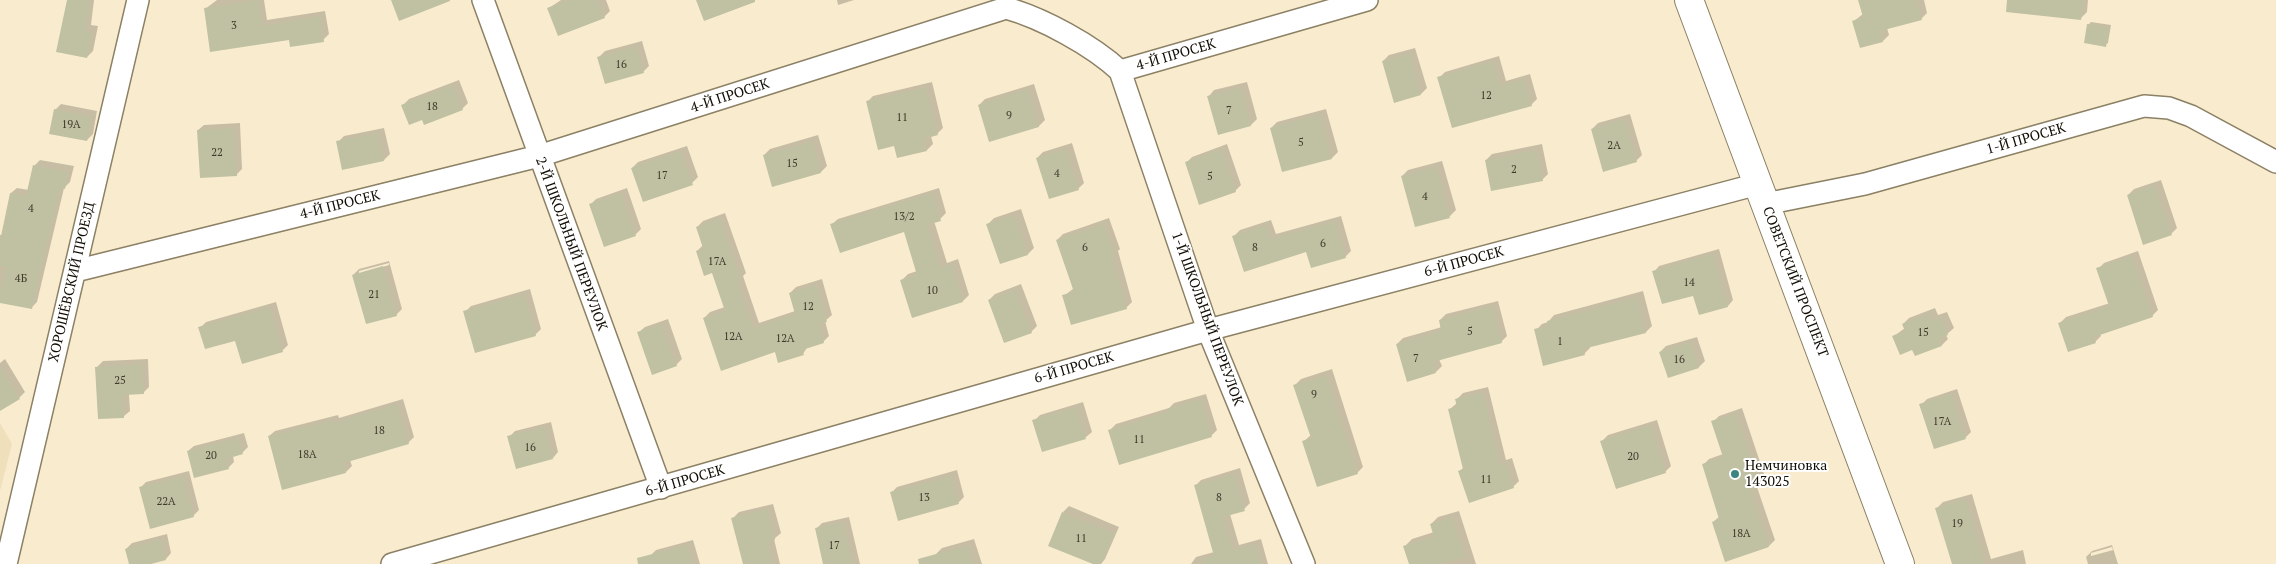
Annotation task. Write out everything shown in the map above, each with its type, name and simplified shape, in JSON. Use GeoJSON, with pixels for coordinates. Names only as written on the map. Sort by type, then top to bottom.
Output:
{"type":"FeatureCollection","features":[{"type":"Feature","properties":{"kind":"street","name":"ХОРОШЁВСКИЙ ПРОЕЗД"},"geometry":{"type":"LineString","coordinates":[[6,564],[138,0]]}},
{"type":"Feature","properties":{"kind":"street","name":"2-Й ШКОЛЬНЫЙ ПЕРЕУЛОК"},"geometry":{"type":"LineString","coordinates":[[483,0],[660,488]]}},
{"type":"Feature","properties":{"kind":"street","name":"4-Й ПРОСЕК"},"geometry":{"type":"LineString","coordinates":[[75,271],[539,156],[1004,4],[1029,14],[1105,57],[1120,71],[1367,0]]}},
{"type":"Feature","properties":{"kind":"street","name":"СОВЕТСКИЙ ПРОСПЕКТ"},"geometry":{"type":"LineString","coordinates":[[1689,0],[1900,564]]}},
{"type":"Feature","properties":{"kind":"street","name":"1-Й ШКОЛЬНЫЙ ПЕРЕУЛОК"},"geometry":{"type":"LineString","coordinates":[[1120,71],[1208,330],[1304,564]]}},
{"type":"Feature","properties":{"kind":"street","name":"1-Й ПРОСЕК"},"geometry":{"type":"LineString","coordinates":[[1762,194],[1865,184],[2144,106],[2169,108],[2191,116],[2276,162]]}},
{"type":"Feature","properties":{"kind":"street","name":"6-Й ПРОСЕК"},"geometry":{"type":"LineString","coordinates":[[392,564],[1208,330],[1762,194]]}},
{"type":"Feature","properties":{"kind":"shaded area"},"geometry":{"type":"Polygon","coordinates":[[[0,423],[12,444],[0,491],[0,423]]]}},
{"type":"Feature","properties":{"kind":"building"},"geometry":{"type":"Polygon","coordinates":[[[67,0],[90,0],[86,31],[93,32],[87,58],[56,52],[67,0]]]}},
{"type":"Feature","properties":{"kind":"building"},"geometry":{"type":"Polygon","coordinates":[[[258,0],[262,26],[320,16],[324,42],[290,47],[289,40],[210,52],[204,8],[258,0]]]}},
{"type":"Feature","properties":{"kind":"building"},"geometry":{"type":"Polygon","coordinates":[[[391,0],[450,0],[450,1],[399,21],[391,0]]]}},
{"type":"Feature","properties":{"kind":"building"},"geometry":{"type":"Polygon","coordinates":[[[568,0],[598,0],[605,18],[558,36],[547,8],[568,0]]]}},
{"type":"Feature","properties":{"kind":"building"},"geometry":{"type":"Polygon","coordinates":[[[696,0],[755,0],[755,2],[704,21],[696,0]]]}},
{"type":"Feature","properties":{"kind":"building"},"geometry":{"type":"Polygon","coordinates":[[[1858,0],[1916,0],[1922,20],[1880,31],[1883,42],[1860,48],[1852,21],[1863,17],[1858,0]]]}},
{"type":"Feature","properties":{"kind":"building"},"geometry":{"type":"Polygon","coordinates":[[[2007,0],[2084,0],[2081,20],[2006,12],[2007,0]]]}},
{"type":"Feature","properties":{"kind":"building"},"geometry":{"type":"Polygon","coordinates":[[[2087,24],[2109,27],[2106,47],[2084,43],[2087,24]]]}},
{"type":"Feature","properties":{"kind":"building"},"geometry":{"type":"Polygon","coordinates":[[[636,46],[644,73],[605,84],[597,57],[636,46]]]}},
{"type":"Feature","properties":{"kind":"building"},"geometry":{"type":"Polygon","coordinates":[[[1410,53],[1421,95],[1394,103],[1382,61],[1410,53]]]}},
{"type":"Feature","properties":{"kind":"building"},"geometry":{"type":"Polygon","coordinates":[[[1493,61],[1500,86],[1524,79],[1532,106],[1452,128],[1437,77],[1493,61]]]}},
{"type":"Feature","properties":{"kind":"building"},"geometry":{"type":"Polygon","coordinates":[[[453,85],[463,110],[424,125],[422,120],[409,125],[401,105],[453,85]]]}},
{"type":"Feature","properties":{"kind":"building"},"geometry":{"type":"Polygon","coordinates":[[[926,87],[938,135],[924,139],[927,151],[897,158],[894,146],[878,150],[866,101],[926,87]]]}},
{"type":"Feature","properties":{"kind":"building"},"geometry":{"type":"Polygon","coordinates":[[[1241,87],[1251,126],[1218,135],[1207,96],[1241,87]]]}},
{"type":"Feature","properties":{"kind":"building"},"geometry":{"type":"Polygon","coordinates":[[[1028,89],[1039,127],[989,142],[978,105],[1028,89]]]}},
{"type":"Feature","properties":{"kind":"building"},"geometry":{"type":"Polygon","coordinates":[[[54,109],[92,117],[87,141],[49,134],[54,109]]]}},
{"type":"Feature","properties":{"kind":"building"},"geometry":{"type":"Polygon","coordinates":[[[1320,114],[1332,159],[1282,172],[1270,128],[1320,114]]]}},
{"type":"Feature","properties":{"kind":"building"},"geometry":{"type":"Polygon","coordinates":[[[1625,119],[1637,162],[1603,172],[1591,129],[1625,119]]]}},
{"type":"Feature","properties":{"kind":"building"},"geometry":{"type":"Polygon","coordinates":[[[234,128],[237,176],[200,178],[197,130],[234,128]]]}},
{"type":"Feature","properties":{"kind":"building"},"geometry":{"type":"Polygon","coordinates":[[[378,133],[384,161],[342,170],[336,141],[378,133]]]}},
{"type":"Feature","properties":{"kind":"building"},"geometry":{"type":"Polygon","coordinates":[[[812,141],[821,173],[772,187],[763,155],[812,141]]]}},
{"type":"Feature","properties":{"kind":"building"},"geometry":{"type":"Polygon","coordinates":[[[1066,149],[1079,190],[1049,199],[1036,158],[1066,149]]]}},
{"type":"Feature","properties":{"kind":"building"},"geometry":{"type":"Polygon","coordinates":[[[1222,149],[1236,192],[1199,205],[1185,162],[1222,149]]]}},
{"type":"Feature","properties":{"kind":"building"},"geometry":{"type":"Polygon","coordinates":[[[1537,150],[1543,181],[1491,191],[1485,160],[1537,150]]]}},
{"type":"Feature","properties":{"kind":"building"},"geometry":{"type":"Polygon","coordinates":[[[681,151],[693,185],[643,202],[631,168],[681,151]]]}},
{"type":"Feature","properties":{"kind":"building"},"geometry":{"type":"Polygon","coordinates":[[[33,165],[68,172],[65,189],[60,188],[32,309],[0,303],[0,292],[6,267],[0,266],[0,241],[10,193],[26,196],[33,165]]]}},
{"type":"Feature","properties":{"kind":"building"},"geometry":{"type":"Polygon","coordinates":[[[1436,166],[1450,218],[1415,227],[1401,176],[1436,166]]]}},
{"type":"Feature","properties":{"kind":"building"},"geometry":{"type":"Polygon","coordinates":[[[2155,185],[2172,235],[2143,245],[2127,195],[2155,185]]]}},
{"type":"Feature","properties":{"kind":"building"},"geometry":{"type":"Polygon","coordinates":[[[621,193],[636,236],[604,247],[589,204],[621,193]]]}},
{"type":"Feature","properties":{"kind":"building"},"geometry":{"type":"Polygon","coordinates":[[[933,193],[941,221],[927,225],[941,268],[952,264],[963,302],[912,318],[900,280],[917,275],[904,232],[840,253],[830,224],[933,193]]]}},
{"type":"Feature","properties":{"kind":"building"},"geometry":{"type":"Polygon","coordinates":[[[1015,215],[1028,255],[1000,264],[986,224],[1015,215]]]}},
{"type":"Feature","properties":{"kind":"building"},"geometry":{"type":"Polygon","coordinates":[[[720,218],[741,280],[737,281],[753,328],[795,314],[789,293],[816,285],[827,322],[819,324],[824,343],[802,350],[804,355],[778,363],[775,352],[721,371],[703,318],[725,311],[712,273],[704,276],[696,251],[703,248],[696,227],[720,218]]]}},
{"type":"Feature","properties":{"kind":"building"},"geometry":{"type":"Polygon","coordinates":[[[1335,221],[1346,258],[1311,268],[1306,252],[1244,272],[1232,236],[1266,225],[1270,239],[1335,221]]]}},
{"type":"Feature","properties":{"kind":"building"},"geometry":{"type":"Polygon","coordinates":[[[1104,224],[1115,256],[1112,257],[1127,309],[1071,325],[1062,295],[1074,292],[1056,240],[1104,224]]]}},
{"type":"Feature","properties":{"kind":"building"},"geometry":{"type":"Polygon","coordinates":[[[1713,254],[1728,307],[1699,315],[1693,296],[1662,304],[1652,271],[1713,254]]]}},
{"type":"Feature","properties":{"kind":"building"},"geometry":{"type":"Polygon","coordinates":[[[2132,256],[2153,317],[2094,337],[2096,343],[2068,352],[2058,323],[2109,306],[2096,268],[2132,256]]]}},
{"type":"Feature","properties":{"kind":"building"},"geometry":{"type":"Polygon","coordinates":[[[383,266],[397,316],[366,324],[352,275],[383,266]]]}},
{"type":"Feature","properties":{"kind":"building"},"geometry":{"type":"Polygon","coordinates":[[[1015,289],[1032,333],[1004,343],[988,300],[1015,289]]]}},
{"type":"Feature","properties":{"kind":"building"},"geometry":{"type":"Polygon","coordinates":[[[524,294],[536,336],[475,353],[463,311],[524,294]]]}},
{"type":"Feature","properties":{"kind":"building"},"geometry":{"type":"Polygon","coordinates":[[[1637,297],[1646,333],[1583,349],[1585,355],[1543,366],[1534,329],[1548,326],[1547,321],[1637,297]]]}},
{"type":"Feature","properties":{"kind":"building"},"geometry":{"type":"Polygon","coordinates":[[[1492,306],[1502,343],[1433,362],[1436,373],[1407,382],[1396,344],[1441,331],[1439,320],[1492,306]]]}},
{"type":"Feature","properties":{"kind":"building"},"geometry":{"type":"Polygon","coordinates":[[[270,307],[283,352],[242,364],[235,341],[205,349],[198,327],[270,307]]]}},
{"type":"Feature","properties":{"kind":"building"},"geometry":{"type":"Polygon","coordinates":[[[1929,313],[1932,320],[1941,317],[1948,335],[1939,339],[1942,346],[1915,356],[1912,350],[1900,355],[1892,336],[1905,331],[1902,324],[1929,313]]]}},
{"type":"Feature","properties":{"kind":"building"},"geometry":{"type":"Polygon","coordinates":[[[662,324],[677,366],[652,375],[637,332],[662,324]]]}},
{"type":"Feature","properties":{"kind":"building"},"geometry":{"type":"Polygon","coordinates":[[[1691,342],[1699,368],[1668,378],[1659,352],[1691,342]]]}},
{"type":"Feature","properties":{"kind":"building"},"geometry":{"type":"Polygon","coordinates":[[[142,364],[144,394],[123,395],[124,418],[98,419],[95,367],[142,364]]]}},
{"type":"Feature","properties":{"kind":"building"},"geometry":{"type":"Polygon","coordinates":[[[0,367],[20,399],[0,411],[0,367]]]}},
{"type":"Feature","properties":{"kind":"building"},"geometry":{"type":"Polygon","coordinates":[[[1326,375],[1358,474],[1317,487],[1302,441],[1311,438],[1293,385],[1326,375]]]}},
{"type":"Feature","properties":{"kind":"building"},"geometry":{"type":"Polygon","coordinates":[[[1483,392],[1500,465],[1506,463],[1514,488],[1469,503],[1458,471],[1463,469],[1448,409],[1457,407],[1455,399],[1483,392]]]}},
{"type":"Feature","properties":{"kind":"building"},"geometry":{"type":"Polygon","coordinates":[[[1951,394],[1966,439],[1934,449],[1919,404],[1951,394]]]}},
{"type":"Feature","properties":{"kind":"building"},"geometry":{"type":"Polygon","coordinates":[[[1201,399],[1212,437],[1119,465],[1108,430],[1168,412],[1167,409],[1201,399]]]}},
{"type":"Feature","properties":{"kind":"building"},"geometry":{"type":"Polygon","coordinates":[[[397,404],[409,444],[344,463],[346,473],[282,490],[268,436],[333,420],[333,423],[397,404]]]}},
{"type":"Feature","properties":{"kind":"building"},"geometry":{"type":"Polygon","coordinates":[[[1077,407],[1086,439],[1042,452],[1032,420],[1077,407]]]}},
{"type":"Feature","properties":{"kind":"building"},"geometry":{"type":"Polygon","coordinates":[[[1736,413],[1760,487],[1751,490],[1769,547],[1725,562],[1712,522],[1719,519],[1702,464],[1723,457],[1711,421],[1736,413]]]}},
{"type":"Feature","properties":{"kind":"building"},"geometry":{"type":"Polygon","coordinates":[[[1651,425],[1666,473],[1616,489],[1600,441],[1651,425]]]}},
{"type":"Feature","properties":{"kind":"building"},"geometry":{"type":"Polygon","coordinates":[[[545,427],[553,459],[516,469],[507,436],[545,427]]]}},
{"type":"Feature","properties":{"kind":"building"},"geometry":{"type":"Polygon","coordinates":[[[238,438],[243,454],[226,459],[229,469],[194,478],[187,451],[238,438]]]}},
{"type":"Feature","properties":{"kind":"building"},"geometry":{"type":"Polygon","coordinates":[[[1234,474],[1245,511],[1223,517],[1233,550],[1255,544],[1261,564],[1202,564],[1202,559],[1214,556],[1194,485],[1234,474]]]}},
{"type":"Feature","properties":{"kind":"building"},"geometry":{"type":"Polygon","coordinates":[[[183,476],[194,517],[150,529],[139,487],[183,476]]]}},
{"type":"Feature","properties":{"kind":"building"},"geometry":{"type":"Polygon","coordinates":[[[951,476],[959,504],[898,521],[890,492],[951,476]]]}},
{"type":"Feature","properties":{"kind":"building"},"geometry":{"type":"Polygon","coordinates":[[[1966,499],[1985,564],[1952,564],[1935,508],[1966,499]]]}},
{"type":"Feature","properties":{"kind":"building"},"geometry":{"type":"Polygon","coordinates":[[[768,509],[775,540],[768,542],[773,564],[743,564],[731,518],[768,509]]]}},
{"type":"Feature","properties":{"kind":"building"},"geometry":{"type":"Polygon","coordinates":[[[1062,512],[1114,533],[1101,564],[1093,564],[1048,546],[1062,512]]]}},
{"type":"Feature","properties":{"kind":"building"},"geometry":{"type":"Polygon","coordinates":[[[1452,517],[1465,556],[1442,564],[1409,564],[1403,546],[1434,537],[1430,524],[1452,517]]]}},
{"type":"Feature","properties":{"kind":"building"},"geometry":{"type":"Polygon","coordinates":[[[843,522],[853,564],[823,564],[815,528],[843,522]]]}},
{"type":"Feature","properties":{"kind":"building"},"geometry":{"type":"Polygon","coordinates":[[[161,539],[166,560],[151,564],[129,564],[125,549],[161,539]]]}},
{"type":"Feature","properties":{"kind":"building"},"geometry":{"type":"Polygon","coordinates":[[[687,545],[693,564],[638,564],[637,558],[687,545]]]}},
{"type":"Feature","properties":{"kind":"building"},"geometry":{"type":"Polygon","coordinates":[[[969,545],[974,564],[919,564],[918,559],[969,545]]]}},
{"type":"Feature","properties":{"kind":"place","name":"Немчиновка 143025"},"geometry":{"type":"Point","coordinates":[1735,474]}}]}
